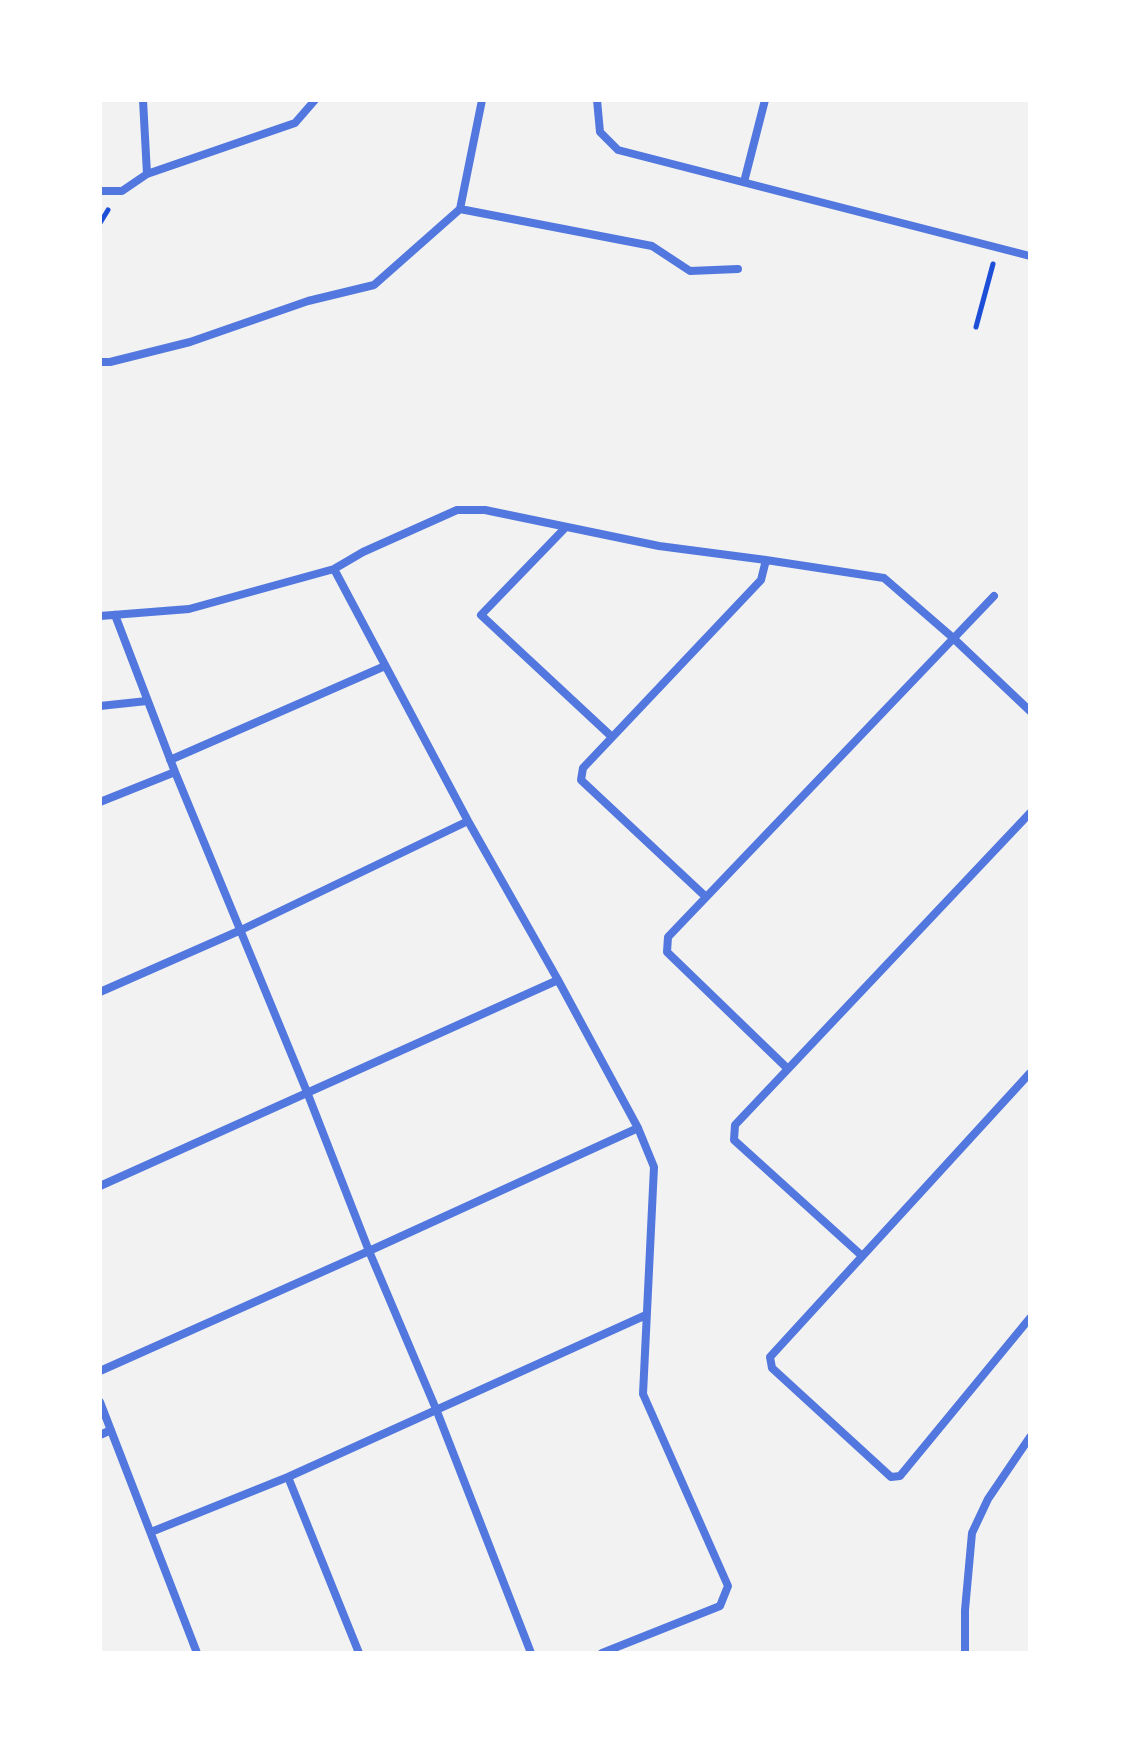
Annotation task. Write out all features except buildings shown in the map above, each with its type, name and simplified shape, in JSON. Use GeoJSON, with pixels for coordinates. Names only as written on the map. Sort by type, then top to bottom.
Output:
{"type":"FeatureCollection","features":[{"type":"Feature","properties":{"kind":"street"},"geometry":{"type":"LineString","coordinates":[[143,100],[147,174]]}},
{"type":"Feature","properties":{"kind":"street"},"geometry":{"type":"LineString","coordinates":[[100,191],[122,191],[147,174],[295,123],[315,100]]}},
{"type":"Feature","properties":{"kind":"street"},"geometry":{"type":"LineString","coordinates":[[100,362],[190,342],[308,301],[374,285],[460,209],[482,100]]}},
{"type":"Feature","properties":{"kind":"street"},"geometry":{"type":"LineString","coordinates":[[597,100],[600,132],[618,150],[1030,256]]}},
{"type":"Feature","properties":{"kind":"street"},"geometry":{"type":"LineString","coordinates":[[744,182],[765,100]]}},
{"type":"Feature","properties":{"kind":"street"},"geometry":{"type":"LineString","coordinates":[[460,209],[652,246],[690,271],[738,269]]}},
{"type":"Feature","properties":{"kind":"street"},"geometry":{"type":"LineString","coordinates":[[100,616],[189,609],[334,569],[363,552],[457,510],[485,510],[659,546],[884,578],[1030,711]]}},
{"type":"Feature","properties":{"kind":"street"},"geometry":{"type":"LineString","coordinates":[[566,527],[481,615],[612,737]]}},
{"type":"Feature","properties":{"kind":"street"},"geometry":{"type":"LineString","coordinates":[[706,897],[581,780],[583,768],[761,580],[766,560]]}},
{"type":"Feature","properties":{"kind":"street"},"geometry":{"type":"LineString","coordinates":[[334,569],[468,821],[638,1128],[654,1167],[643,1394],[728,1586],[720,1606],[602,1653]]}},
{"type":"Feature","properties":{"kind":"street"},"geometry":{"type":"LineString","coordinates":[[788,1069],[667,952],[668,937],[994,596]]}},
{"type":"Feature","properties":{"kind":"street"},"geometry":{"type":"LineString","coordinates":[[115,615],[170,760],[436,1409],[531,1653]]}},
{"type":"Feature","properties":{"kind":"street"},"geometry":{"type":"LineString","coordinates":[[170,760],[385,666]]}},
{"type":"Feature","properties":{"kind":"street"},"geometry":{"type":"LineString","coordinates":[[100,706],[147,701]]}},
{"type":"Feature","properties":{"kind":"street"},"geometry":{"type":"LineString","coordinates":[[100,802],[175,772]]}},
{"type":"Feature","properties":{"kind":"street"},"geometry":{"type":"LineString","coordinates":[[861,1255],[734,1140],[735,1125],[1030,813]]}},
{"type":"Feature","properties":{"kind":"street"},"geometry":{"type":"LineString","coordinates":[[100,992],[241,930],[468,821]]}},
{"type":"Feature","properties":{"kind":"street"},"geometry":{"type":"LineString","coordinates":[[100,1186],[558,980]]}},
{"type":"Feature","properties":{"kind":"street"},"geometry":{"type":"LineString","coordinates":[[1030,1073],[770,1357],[772,1368],[891,1477],[900,1476],[1030,1318]]}},
{"type":"Feature","properties":{"kind":"street"},"geometry":{"type":"LineString","coordinates":[[100,1371],[638,1128]]}},
{"type":"Feature","properties":{"kind":"street"},"geometry":{"type":"LineString","coordinates":[[151,1532],[288,1477],[646,1315]]}},
{"type":"Feature","properties":{"kind":"street"},"geometry":{"type":"LineString","coordinates":[[100,1402],[197,1653]]}},
{"type":"Feature","properties":{"kind":"street"},"geometry":{"type":"LineString","coordinates":[[100,1435],[111,1430]]}},
{"type":"Feature","properties":{"kind":"street"},"geometry":{"type":"LineString","coordinates":[[965,1653],[965,1610],[972,1533],[988,1499],[1030,1437]]}},
{"type":"Feature","properties":{"kind":"street"},"geometry":{"type":"LineString","coordinates":[[288,1477],[359,1653]]}},
{"type":"Feature","properties":{"kind":"path"},"geometry":{"type":"LineString","coordinates":[[976,327],[997,248]]}}]}
